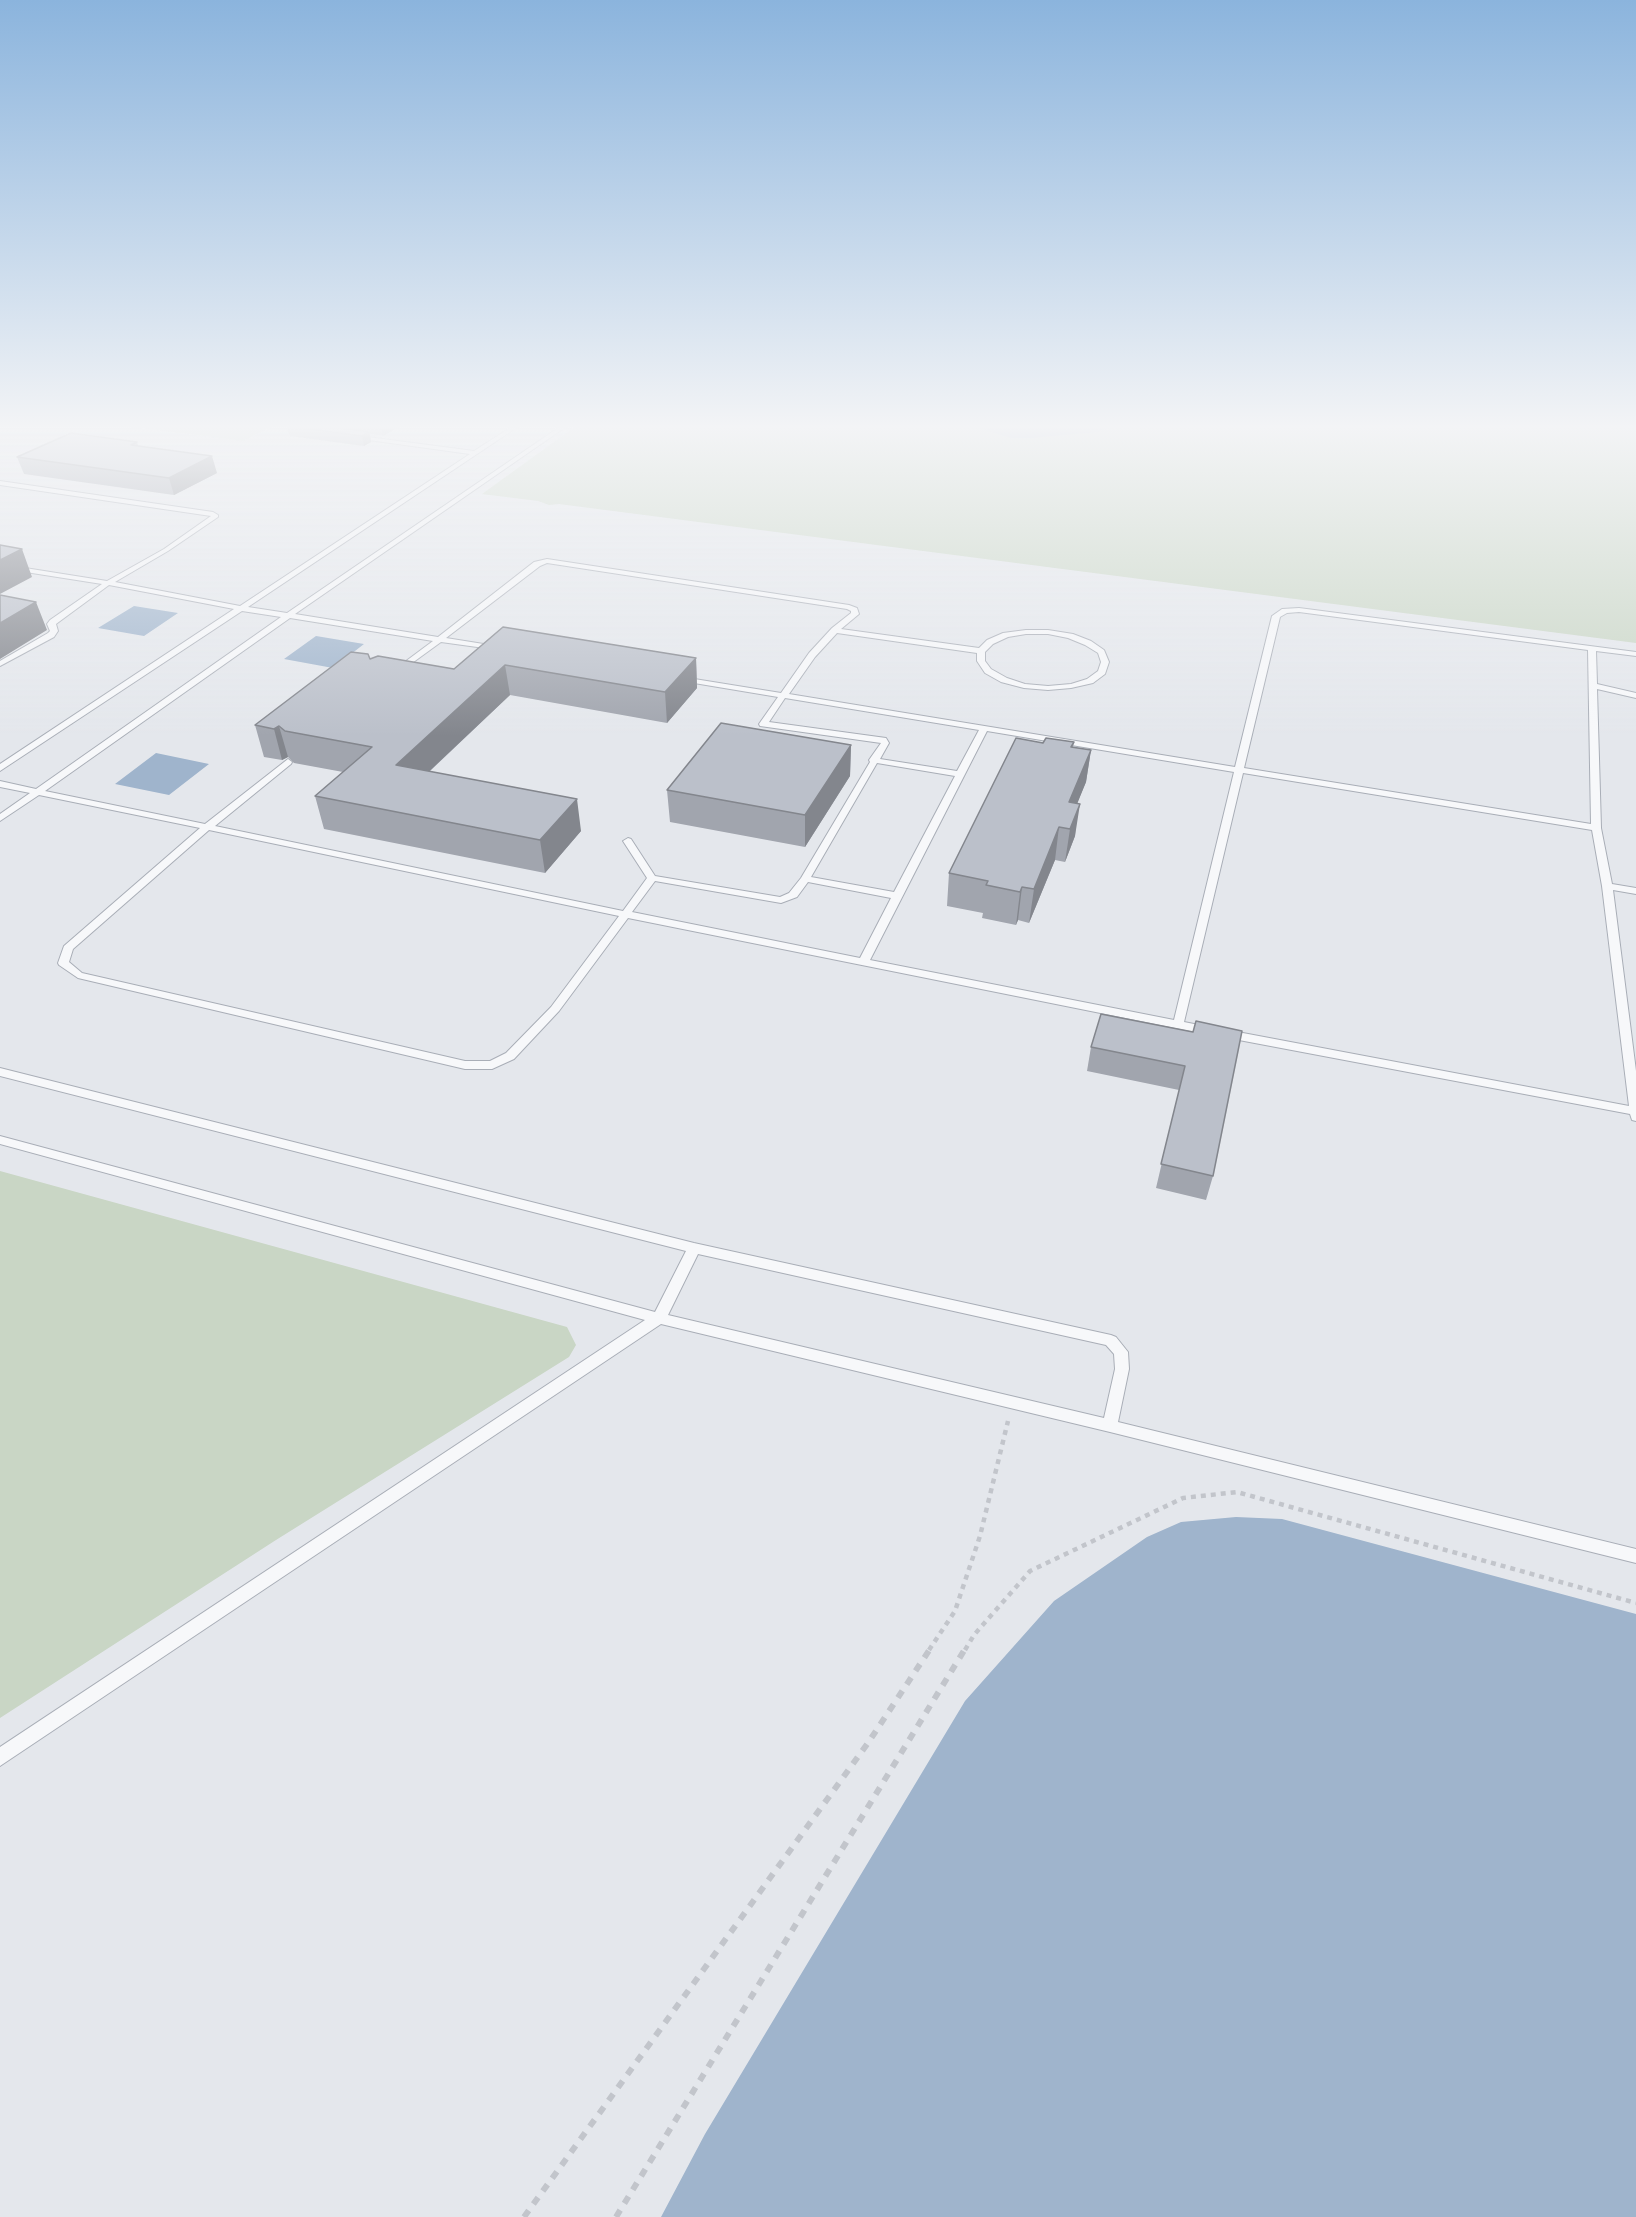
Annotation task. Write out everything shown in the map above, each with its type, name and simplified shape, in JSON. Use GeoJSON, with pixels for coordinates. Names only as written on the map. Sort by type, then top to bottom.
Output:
{"type":"FeatureCollection","features":[{"type":"Feature","properties":{"kind":"lane"},"geometry":{"type":"LineString","coordinates":[[0,664],[51,635],[54,631],[51,624],[53,622],[108,583],[196,529]]}},
{"type":"Feature","properties":{"kind":"lane"},"geometry":{"type":"LineString","coordinates":[[0,768],[359,529]]}},
{"type":"Feature","properties":{"kind":"lane"},"geometry":{"type":"LineString","coordinates":[[0,818],[413,529]]}},
{"type":"Feature","properties":{"kind":"lane"},"geometry":{"type":"LineString","coordinates":[[389,679],[537,564],[547,561],[849,606],[855,614],[835,630],[812,655],[762,724]]}},
{"type":"Feature","properties":{"kind":"lane"},"geometry":{"type":"LineString","coordinates":[[0,566],[108,583],[239,608],[510,651]]}},
{"type":"Feature","properties":{"kind":"lane"},"geometry":{"type":"LineString","coordinates":[[1178,1025],[1276,616],[1285,611],[1299,610],[1636,654]]}},
{"type":"Feature","properties":{"kind":"lane"},"geometry":{"type":"LineString","coordinates":[[835,630],[981,651]]}},
{"type":"Feature","properties":{"kind":"lane"},"geometry":{"type":"LineString","coordinates":[[1048,632],[1070,636],[1088,643],[1101,652],[1105,662],[1102,672],[1090,681],[1071,686],[1048,688],[1024,686],[1004,680],[988,671],[981,661],[981,651],[990,642],[1006,635],[1048,632]]}},
{"type":"Feature","properties":{"kind":"lane"},"geometry":{"type":"LineString","coordinates":[[0,784],[624,914],[1636,1114],[1632,1042],[1596,828],[1592,649]]}},
{"type":"Feature","properties":{"kind":"lane"},"geometry":{"type":"LineString","coordinates":[[671,677],[1596,828]]}},
{"type":"Feature","properties":{"kind":"lane"},"geometry":{"type":"LineString","coordinates":[[1593,685],[1636,696]]}},
{"type":"Feature","properties":{"kind":"lane"},"geometry":{"type":"LineString","coordinates":[[628,841],[652,878],[781,900],[793,895],[805,879],[885,741],[762,724],[751,727]]}},
{"type":"Feature","properties":{"kind":"lane"},"geometry":{"type":"LineString","coordinates":[[863,962],[984,728]]}},
{"type":"Feature","properties":{"kind":"lane"},"geometry":{"type":"LineString","coordinates":[[873,760],[960,774]]}},
{"type":"Feature","properties":{"kind":"lane"},"geometry":{"type":"LineString","coordinates":[[288,762],[206,828],[68,948],[63,963],[78,975],[465,1065],[492,1065],[510,1056],[555,1010],[652,878]]}},
{"type":"Feature","properties":{"kind":"lane"},"geometry":{"type":"LineString","coordinates":[[805,879],[898,896]]}},
{"type":"Feature","properties":{"kind":"lane"},"geometry":{"type":"LineString","coordinates":[[1607,886],[1636,891]]}},
{"type":"Feature","properties":{"kind":"lane"},"geometry":{"type":"LineString","coordinates":[[0,1072],[694,1248],[1110,1341],[1121,1352],[1122,1369],[1110,1426]]}},
{"type":"Feature","properties":{"kind":"lane"},"geometry":{"type":"LineString","coordinates":[[0,1140],[660,1318],[1636,1556]]}},
{"type":"Feature","properties":{"kind":"lane"},"geometry":{"type":"LineString","coordinates":[[0,1757],[660,1318],[694,1248]]}},
{"type":"Feature","properties":{"kind":"path"},"geometry":{"type":"LineString","coordinates":[[524,2217],[868,1743],[955,1611],[980,1536],[1012,1402]]}},
{"type":"Feature","properties":{"kind":"path"},"geometry":{"type":"LineString","coordinates":[[616,2217],[974,1635],[1030,1571],[1183,1498],[1237,1492],[1636,1603]]}},
{"type":"Feature","properties":{"kind":"green space"},"geometry":{"type":"Polygon","coordinates":[[[756,529],[1636,529],[1636,643],[756,529]]]}},
{"type":"Feature","properties":{"kind":"green space"},"geometry":{"type":"Polygon","coordinates":[[[0,1171],[567,1327],[576,1345],[569,1357],[276,1540],[0,1718],[0,1171]]]}},
{"type":"Feature","properties":{"kind":"water"},"geometry":{"type":"Polygon","coordinates":[[[134,606],[178,613],[144,636],[98,628],[134,606]]]}},
{"type":"Feature","properties":{"kind":"water"},"geometry":{"type":"Polygon","coordinates":[[[316,636],[364,644],[333,668],[284,659],[316,636]]]}},
{"type":"Feature","properties":{"kind":"water"},"geometry":{"type":"Polygon","coordinates":[[[156,753],[209,764],[169,795],[115,784],[156,753]]]}},
{"type":"Feature","properties":{"kind":"water"},"geometry":{"type":"Polygon","coordinates":[[[1236,1517],[1282,1519],[1636,1614],[1636,2217],[661,2217],[705,2134],[965,1701],[1054,1601],[1147,1537],[1181,1522],[1236,1517]]]}},
{"type":"Feature","properties":{"kind":"building"},"geometry":{"type":"Polygon","coordinates":[[[0,545],[22,549],[0,560],[0,545]]]}},
{"type":"Feature","properties":{"kind":"building"},"geometry":{"type":"Polygon","coordinates":[[[0,595],[36,602],[0,623],[0,595]]]}},
{"type":"Feature","properties":{"kind":"building"},"geometry":{"type":"Polygon","coordinates":[[[503,627],[696,658],[665,692],[505,665],[396,765],[577,799],[540,840],[315,796],[372,747],[285,731],[279,726],[274,729],[255,725],[351,652],[368,654],[370,659],[378,656],[454,669],[503,627]]]}},
{"type":"Feature","properties":{"kind":"building"},"geometry":{"type":"Polygon","coordinates":[[[721,723],[851,745],[805,815],[667,790],[721,723]]]}},
{"type":"Feature","properties":{"kind":"building"},"geometry":{"type":"Polygon","coordinates":[[[1016,738],[1043,743],[1046,738],[1074,742],[1071,747],[1091,750],[1069,802],[1080,804],[1070,829],[1059,827],[1034,889],[1022,887],[1020,892],[986,885],[988,881],[949,873],[1016,738]]]}},
{"type":"Feature","properties":{"kind":"building"},"geometry":{"type":"Polygon","coordinates":[[[1101,1014],[1193,1032],[1196,1021],[1242,1031],[1213,1176],[1161,1164],[1185,1066],[1091,1047],[1101,1014]]]}}]}
